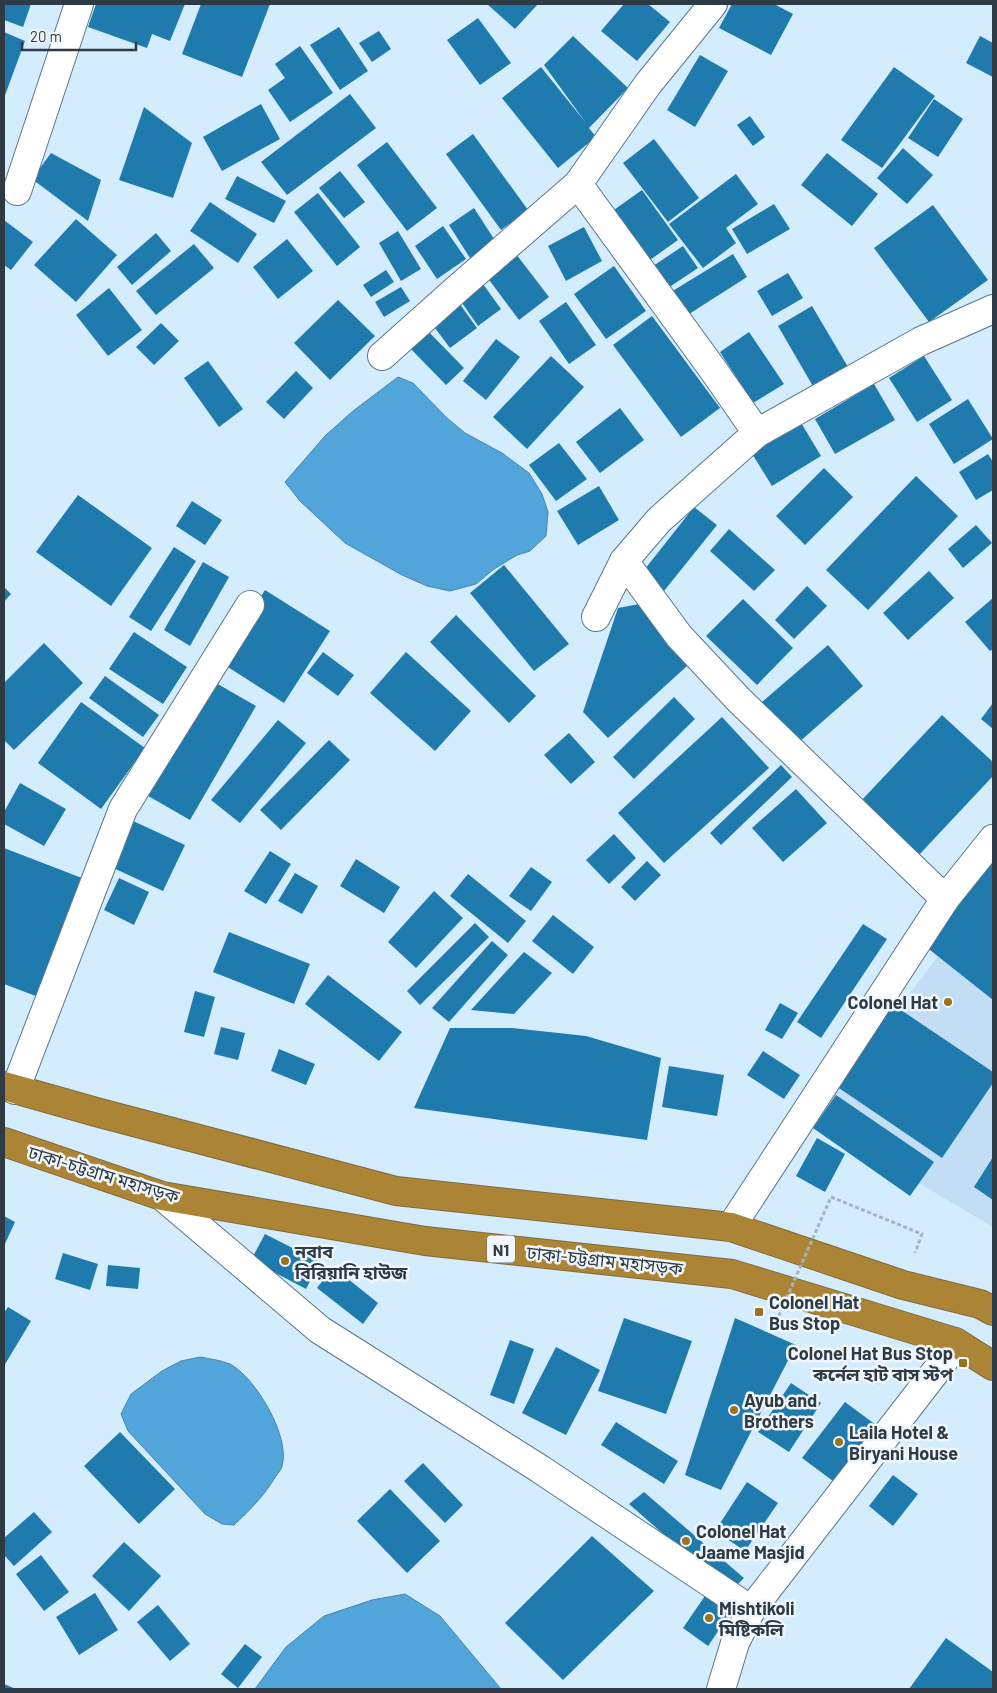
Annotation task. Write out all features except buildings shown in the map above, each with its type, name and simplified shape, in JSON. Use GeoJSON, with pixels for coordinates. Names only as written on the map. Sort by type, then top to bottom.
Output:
{"type":"FeatureCollection","features":[{"type":"Feature","properties":{"kind":"highway"},"geometry":{"type":"LineString","coordinates":[[10,1088],[396,1191],[731,1227],[903,1285],[980,1304],[993,1311]]}},
{"type":"Feature","properties":{"kind":"highway","name":"ঢাকা-চট্টগ্রাম মহাসড়ক"},"geometry":{"type":"LineString","coordinates":[[6,1146],[162,1196],[425,1241],[732,1274],[955,1342],[993,1366]]}},
{"type":"Feature","properties":{"kind":"street"},"geometry":{"type":"LineString","coordinates":[[17,191],[79,4]]}},
{"type":"Feature","properties":{"kind":"street"},"geometry":{"type":"LineString","coordinates":[[382,356],[578,184],[648,84],[713,4]]}},
{"type":"Feature","properties":{"kind":"street"},"geometry":{"type":"LineString","coordinates":[[578,184],[714,370],[757,433]]}},
{"type":"Feature","properties":{"kind":"street"},"geometry":{"type":"LineString","coordinates":[[596,617],[624,561],[659,520],[757,433],[921,342],[993,309]]}},
{"type":"Feature","properties":{"kind":"street"},"geometry":{"type":"LineString","coordinates":[[624,561],[678,636],[739,700],[945,899]]}},
{"type":"Feature","properties":{"kind":"street"},"geometry":{"type":"LineString","coordinates":[[10,1088],[123,809],[250,605]]}},
{"type":"Feature","properties":{"kind":"street"},"geometry":{"type":"LineString","coordinates":[[731,1227],[945,899],[993,839]]}},
{"type":"Feature","properties":{"kind":"street"},"geometry":{"type":"LineString","coordinates":[[162,1196],[320,1330],[540,1469],[751,1610]]}},
{"type":"Feature","properties":{"kind":"street"},"geometry":{"type":"LineString","coordinates":[[721,1689],[735,1643],[751,1610],[943,1362],[955,1342]]}},
{"type":"Feature","properties":{"kind":"path"},"geometry":{"type":"LineString","coordinates":[[776,1322],[831,1197],[922,1234],[903,1285]]}},
{"type":"Feature","properties":{"kind":"shaded area","name":"Colonel Hat"},"geometry":{"type":"Polygon","coordinates":[[[993,883],[993,1227],[814,1121],[993,883]]]}},
{"type":"Feature","properties":{"kind":"water"},"geometry":{"type":"Polygon","coordinates":[[[398,377],[413,383],[447,418],[465,433],[502,453],[529,473],[542,494],[548,512],[546,536],[530,551],[517,555],[494,569],[476,584],[450,591],[427,586],[402,575],[345,543],[300,501],[285,482],[325,436],[353,411],[398,377]]]}},
{"type":"Feature","properties":{"kind":"water"},"geometry":{"type":"Polygon","coordinates":[[[200,1357],[230,1364],[250,1381],[269,1409],[281,1440],[283,1454],[281,1468],[262,1496],[234,1525],[222,1524],[205,1514],[128,1431],[121,1414],[131,1394],[162,1371],[181,1361],[200,1357]]]}},
{"type":"Feature","properties":{"kind":"water"},"geometry":{"type":"Polygon","coordinates":[[[405,1594],[440,1616],[501,1689],[255,1689],[286,1647],[324,1616],[372,1600],[405,1594]]]}},
{"type":"Feature","properties":{"kind":"place","name":"Colonel Hat"},"geometry":{"type":"Point","coordinates":[948,1002]}},
{"type":"Feature","properties":{"kind":"place","name":"নবাব বিরিয়ানি হাউজ"},"geometry":{"type":"Point","coordinates":[285,1261]}},
{"type":"Feature","properties":{"kind":"place","name":"Colonel Hat Bus Stop"},"geometry":{"type":"Point","coordinates":[759,1312]}},
{"type":"Feature","properties":{"kind":"place","name":"Colonel Hat Bus Stop কর্নেল হাট বাস স্টপ"},"geometry":{"type":"Point","coordinates":[963,1363]}},
{"type":"Feature","properties":{"kind":"place","name":"Ayub and Brothers"},"geometry":{"type":"Point","coordinates":[734,1410]}},
{"type":"Feature","properties":{"kind":"place","name":"Laila Hotel & Biryani House"},"geometry":{"type":"Point","coordinates":[839,1442]}},
{"type":"Feature","properties":{"kind":"place","name":"Colonel Hat Jaame Masjid"},"geometry":{"type":"Point","coordinates":[686,1541]}},
{"type":"Feature","properties":{"kind":"place","name":"Mishtikoli মিষ্টিকলি"},"geometry":{"type":"Point","coordinates":[709,1618]}}]}
